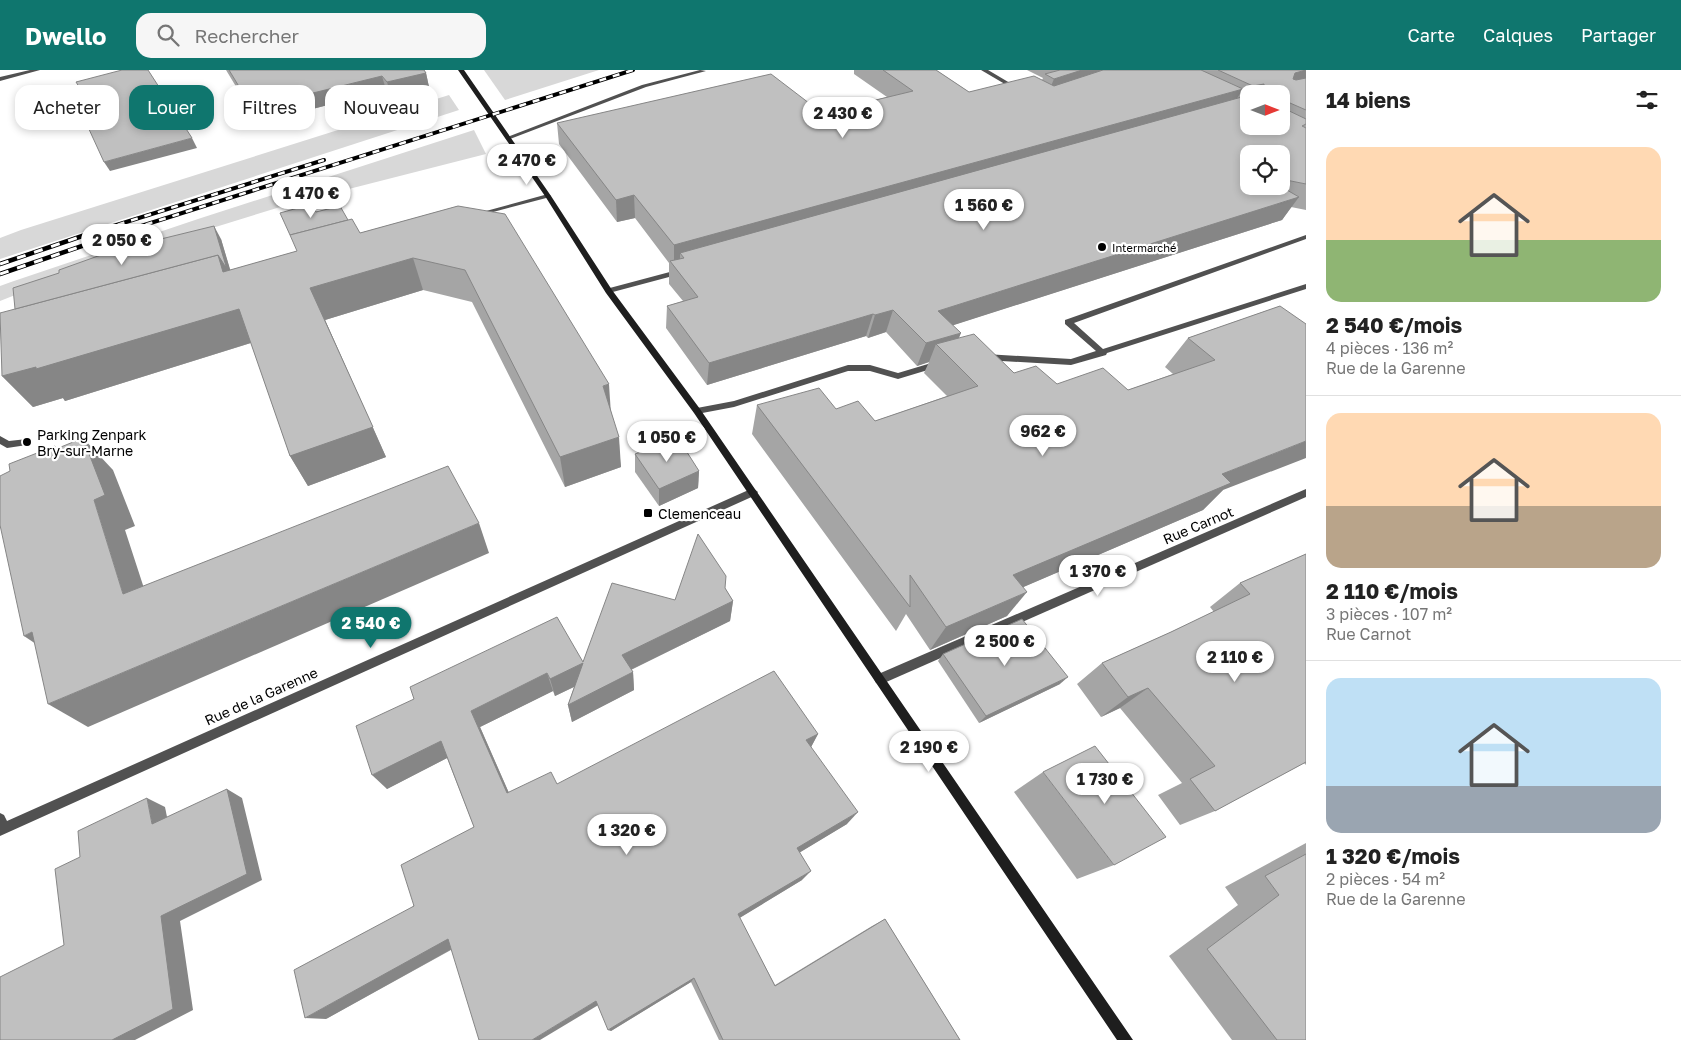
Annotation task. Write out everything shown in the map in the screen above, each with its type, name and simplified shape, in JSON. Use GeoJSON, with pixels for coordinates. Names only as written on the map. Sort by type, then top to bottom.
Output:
{"type":"FeatureCollection","features":[{"type":"Feature","properties":{"kind":"main road"},"geometry":{"type":"LineString","coordinates":[[461,70],[548,196],[609,291],[697,410],[1126,1040]]}},
{"type":"Feature","properties":{"kind":"street"},"geometry":{"type":"LineString","coordinates":[[0,79],[37,70]]}},
{"type":"Feature","properties":{"kind":"street"},"geometry":{"type":"LineString","coordinates":[[984,70],[1026,94]]}},
{"type":"Feature","properties":{"kind":"street"},"geometry":{"type":"LineString","coordinates":[[508,138],[644,86],[703,71]]}},
{"type":"Feature","properties":{"kind":"street"},"geometry":{"type":"LineString","coordinates":[[471,216],[548,196]]}},
{"type":"Feature","properties":{"kind":"street"},"geometry":{"type":"LineString","coordinates":[[1103,353],[1068,322],[1306,238]]}},
{"type":"Feature","properties":{"kind":"street"},"geometry":{"type":"LineString","coordinates":[[609,291],[690,268]]}},
{"type":"Feature","properties":{"kind":"street"},"geometry":{"type":"LineString","coordinates":[[972,358],[1071,362],[1306,286]]}},
{"type":"Feature","properties":{"kind":"street"},"geometry":{"type":"LineString","coordinates":[[697,410],[734,404],[848,368],[870,368],[898,376],[944,362]]}},
{"type":"Feature","properties":{"kind":"street"},"geometry":{"type":"LineString","coordinates":[[0,439],[7,444],[27,442]]}},
{"type":"Feature","properties":{"kind":"street","name":"Rue de la Garenne"},"geometry":{"type":"LineString","coordinates":[[1,826],[753,492]]}},
{"type":"Feature","properties":{"kind":"street","name":"Rue Carnot"},"geometry":{"type":"LineString","coordinates":[[880,678],[1306,493]]}},
{"type":"Feature","properties":{"kind":"shaded area"},"geometry":{"type":"Polygon","coordinates":[[[484,70],[599,70],[505,100],[484,70]]]}},
{"type":"Feature","properties":{"kind":"shaded area"},"geometry":{"type":"Polygon","coordinates":[[[449,95],[459,110],[438,117],[438,98],[449,95]]]}},
{"type":"Feature","properties":{"kind":"shaded area"},"geometry":{"type":"Polygon","coordinates":[[[338,130],[397,130],[0,259],[0,238],[338,130]]]}},
{"type":"Feature","properties":{"kind":"shaded area"},"geometry":{"type":"Polygon","coordinates":[[[474,130],[486,154],[290,204],[86,267],[0,301],[0,286],[11,282],[198,219],[474,130]]]}},
{"type":"Feature","properties":{"kind":"building"},"geometry":{"type":"Polygon","coordinates":[[[122,70],[148,70],[158,85],[129,85],[129,130],[187,130],[192,138],[104,162],[89,130],[119,130],[119,85],[78,85],[76,82],[122,70]]]}},
{"type":"Feature","properties":{"kind":"building"},"geometry":{"type":"Polygon","coordinates":[[[229,70],[424,70],[426,73],[387,82],[382,76],[345,85],[325,85],[325,90],[315,92],[315,85],[238,85],[229,70]]]}},
{"type":"Feature","properties":{"kind":"building"},"geometry":{"type":"Polygon","coordinates":[[[883,70],[936,70],[969,92],[1034,76],[1054,86],[1103,70],[1201,70],[1240,88],[1240,90],[674,245],[634,195],[616,200],[557,123],[771,74],[822,113],[913,91],[883,70]]]}},
{"type":"Feature","properties":{"kind":"building"},"geometry":{"type":"Polygon","coordinates":[[[1060,70],[1082,70],[1054,79],[1045,74],[1060,70]]]}},
{"type":"Feature","properties":{"kind":"building"},"geometry":{"type":"Polygon","coordinates":[[[1218,70],[1306,70],[1295,73],[1293,79],[1306,78],[1306,110],[1290,103],[1290,85],[1251,85],[1218,70]]]}},
{"type":"Feature","properties":{"kind":"building"},"geometry":{"type":"Polygon","coordinates":[[[1240,97],[1240,135],[1290,135],[1290,111],[1306,119],[1306,124],[1302,126],[1306,128],[1306,184],[1290,181],[1290,145],[1240,145],[1240,195],[1290,195],[1290,192],[1299,197],[938,311],[961,333],[926,343],[893,310],[873,314],[709,363],[667,306],[698,297],[670,261],[684,258],[680,253],[1240,97]]]}},
{"type":"Feature","properties":{"kind":"building"},"geometry":{"type":"Polygon","coordinates":[[[312,204],[316,212],[340,206],[348,220],[290,235],[280,213],[312,204]]]}},
{"type":"Feature","properties":{"kind":"building"},"geometry":{"type":"Polygon","coordinates":[[[458,206],[505,214],[609,384],[603,386],[619,437],[560,457],[465,270],[413,258],[310,288],[373,427],[290,456],[239,309],[36,369],[36,367],[2,376],[0,313],[218,255],[223,272],[297,251],[290,235],[352,219],[360,233],[458,206]]]}},
{"type":"Feature","properties":{"kind":"building"},"geometry":{"type":"Polygon","coordinates":[[[214,226],[226,266],[218,255],[15,309],[13,288],[59,273],[59,270],[112,251],[214,226]]]}},
{"type":"Feature","properties":{"kind":"building"},"geometry":{"type":"Polygon","coordinates":[[[1280,306],[1306,324],[1306,441],[1222,474],[1231,483],[1013,575],[1027,592],[946,627],[910,575],[910,607],[757,405],[819,388],[836,409],[858,401],[875,421],[978,386],[936,344],[974,334],[1014,373],[1036,366],[1057,384],[1103,368],[1128,390],[1215,360],[1188,338],[1280,306]]]}},
{"type":"Feature","properties":{"kind":"building"},"geometry":{"type":"Polygon","coordinates":[[[83,438],[105,495],[94,500],[123,594],[448,466],[479,523],[48,704],[32,632],[24,636],[0,525],[0,476],[10,471],[9,464],[55,446],[56,449],[83,438]]]}},
{"type":"Feature","properties":{"kind":"building"},"geometry":{"type":"Polygon","coordinates":[[[678,438],[699,471],[659,489],[635,454],[678,438]]]}},
{"type":"Feature","properties":{"kind":"building"},"geometry":{"type":"Polygon","coordinates":[[[698,534],[726,576],[725,588],[733,601],[622,655],[633,672],[568,705],[583,663],[550,679],[547,673],[471,711],[507,793],[551,772],[557,784],[774,671],[818,734],[806,740],[858,812],[797,848],[811,871],[738,914],[775,986],[885,919],[960,1040],[723,1040],[694,978],[608,1030],[596,1001],[532,1040],[479,1040],[448,939],[305,1018],[294,970],[414,906],[401,865],[474,827],[441,741],[372,775],[356,726],[414,699],[410,687],[557,617],[583,662],[612,583],[675,600],[698,534]]]}},
{"type":"Feature","properties":{"kind":"building"},"geometry":{"type":"Polygon","coordinates":[[[1306,554],[1306,762],[1215,811],[1190,779],[1215,766],[1148,688],[1128,697],[1102,663],[1250,594],[1240,583],[1306,554]]]}},
{"type":"Feature","properties":{"kind":"building"},"geometry":{"type":"Polygon","coordinates":[[[1022,619],[1068,677],[986,716],[943,654],[1022,619]]]}},
{"type":"Feature","properties":{"kind":"building"},"geometry":{"type":"Polygon","coordinates":[[[1095,746],[1166,837],[1114,865],[1043,772],[1095,746]]]}},
{"type":"Feature","properties":{"kind":"building"},"geometry":{"type":"Polygon","coordinates":[[[227,789],[247,874],[161,916],[173,1009],[112,1040],[0,1040],[0,977],[64,945],[55,869],[80,857],[78,831],[147,798],[152,824],[227,789]]]}},
{"type":"Feature","properties":{"kind":"building"},"geometry":{"type":"Polygon","coordinates":[[[1306,854],[1306,1040],[1277,1040],[1207,949],[1279,895],[1265,876],[1306,854]]]}},
{"type":"Feature","properties":{"kind":"railway"},"geometry":{"type":"LineString","coordinates":[[119,233],[633,70]]}},
{"type":"Feature","properties":{"kind":"railway"},"geometry":{"type":"LineString","coordinates":[[92,233],[324,160]]}},
{"type":"Feature","properties":{"kind":"railway"},"geometry":{"type":"LineString","coordinates":[[0,274],[123,232]]}},
{"type":"Feature","properties":{"kind":"railway"},"geometry":{"type":"LineString","coordinates":[[0,264],[92,233]]}},
{"type":"Feature","properties":{"kind":"place","name":"Intermarché"},"geometry":{"type":"Point","coordinates":[1102,247]}},
{"type":"Feature","properties":{"kind":"place","name":"Parking Zenpark Bry-sur-Marne"},"geometry":{"type":"Point","coordinates":[27,442]}},
{"type":"Feature","properties":{"kind":"place","name":"Clemenceau"},"geometry":{"type":"Point","coordinates":[648,513]}}]}
